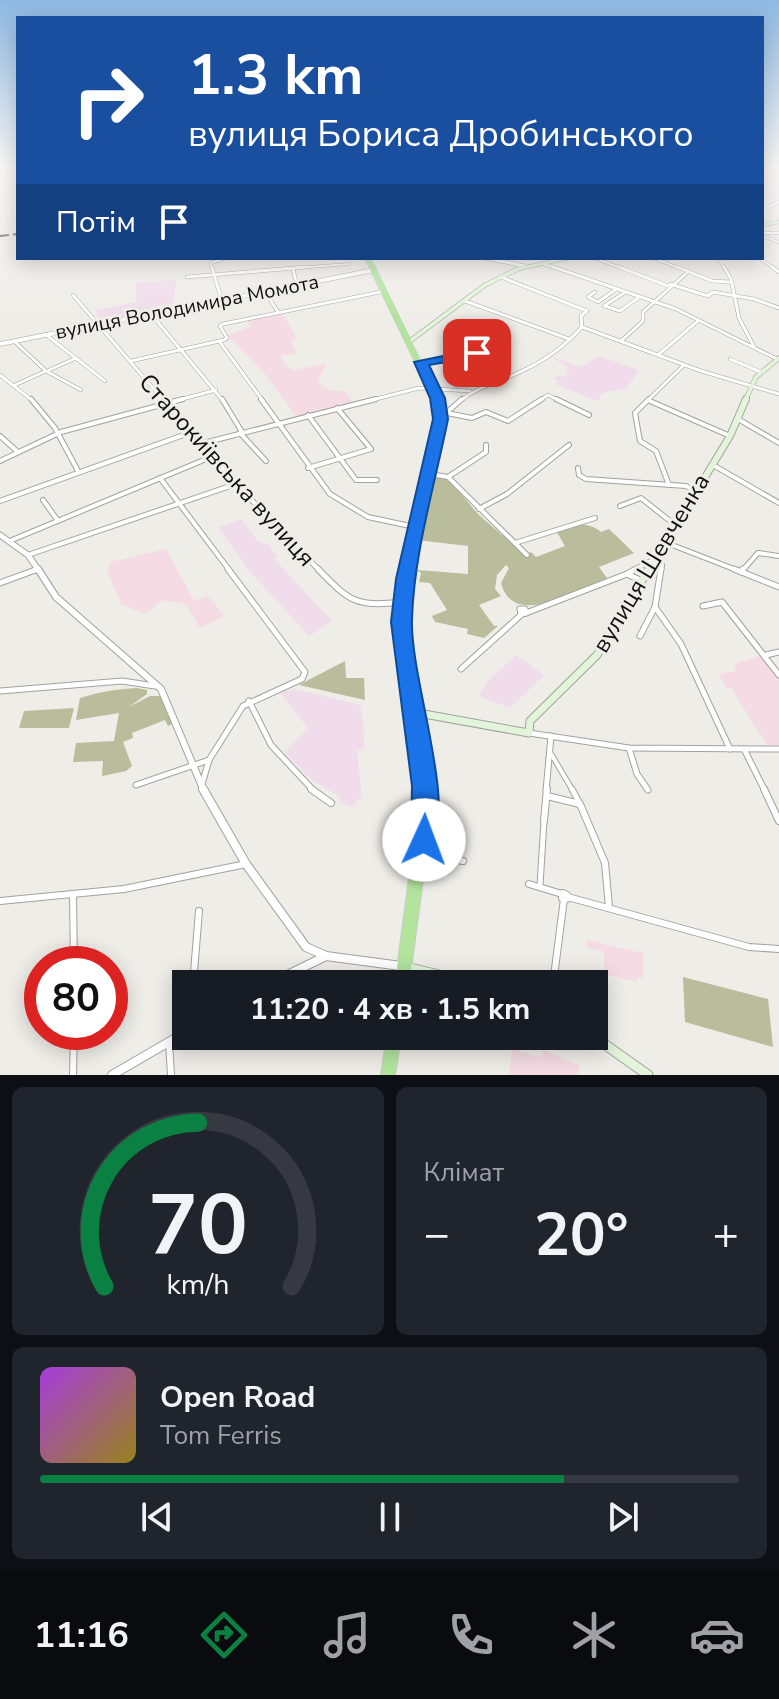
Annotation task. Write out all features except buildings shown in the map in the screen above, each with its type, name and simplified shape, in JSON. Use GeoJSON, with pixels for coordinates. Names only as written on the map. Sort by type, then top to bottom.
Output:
{"type":"FeatureCollection","features":[{"type":"Feature","properties":{"kind":"highway"},"geometry":{"type":"LineString","coordinates":[[369,260],[421,362],[443,413],[402,602],[403,641],[424,786],[422,853],[404,970]]}},
{"type":"Feature","properties":{"kind":"highway"},"geometry":{"type":"LineString","coordinates":[[388,1075],[392,1050]]}},
{"type":"Feature","properties":{"kind":"main road"},"geometry":{"type":"LineString","coordinates":[[410,341],[462,300],[501,277],[525,266],[559,260]]}},
{"type":"Feature","properties":{"kind":"main road","name":"вулиця Шевченка"},"geometry":{"type":"LineString","coordinates":[[529,733],[530,721],[597,655],[730,436],[751,386],[761,372],[778,358]]}},
{"type":"Feature","properties":{"kind":"main road"},"geometry":{"type":"LineString","coordinates":[[413,712],[529,733]]}},
{"type":"Feature","properties":{"kind":"main road"},"geometry":{"type":"LineString","coordinates":[[405,967],[418,970]]}},
{"type":"Feature","properties":{"kind":"main road"},"geometry":{"type":"LineString","coordinates":[[608,1047],[648,1075]]}},
{"type":"Feature","properties":{"kind":"street"},"geometry":{"type":"LineString","coordinates":[[220,260],[212,262],[212,275],[220,295]]}},
{"type":"Feature","properties":{"kind":"street"},"geometry":{"type":"LineString","coordinates":[[495,260],[525,266],[525,260]]}},
{"type":"Feature","properties":{"kind":"street"},"geometry":{"type":"LineString","coordinates":[[600,260],[708,296],[713,292],[737,296],[779,308]]}},
{"type":"Feature","properties":{"kind":"street"},"geometry":{"type":"LineString","coordinates":[[659,260],[712,281],[731,282]]}},
{"type":"Feature","properties":{"kind":"street"},"geometry":{"type":"LineString","coordinates":[[719,260],[737,296],[739,318],[754,347]]}},
{"type":"Feature","properties":{"kind":"street"},"geometry":{"type":"LineString","coordinates":[[762,260],[779,272]]}},
{"type":"Feature","properties":{"kind":"street"},"geometry":{"type":"LineString","coordinates":[[187,277],[349,264]]}},
{"type":"Feature","properties":{"kind":"street"},"geometry":{"type":"LineString","coordinates":[[542,264],[699,320],[778,358]]}},
{"type":"Feature","properties":{"kind":"street"},"geometry":{"type":"LineString","coordinates":[[293,269],[293,282],[297,286]]}},
{"type":"Feature","properties":{"kind":"street","name":"вулиця Володимира Момота"},"geometry":{"type":"LineString","coordinates":[[0,344],[374,270]]}},
{"type":"Feature","properties":{"kind":"street"},"geometry":{"type":"LineString","coordinates":[[621,341],[643,321],[643,312],[669,285],[689,271]]}},
{"type":"Feature","properties":{"kind":"street"},"geometry":{"type":"LineString","coordinates":[[501,277],[587,311],[581,316],[582,327]]}},
{"type":"Feature","properties":{"kind":"street"},"geometry":{"type":"LineString","coordinates":[[598,302],[615,290]]}},
{"type":"Feature","properties":{"kind":"street"},"geometry":{"type":"LineString","coordinates":[[131,361],[227,338],[220,326],[223,324],[385,291]]}},
{"type":"Feature","properties":{"kind":"street"},"geometry":{"type":"LineString","coordinates":[[265,292],[278,312]]}},
{"type":"Feature","properties":{"kind":"street"},"geometry":{"type":"LineString","coordinates":[[595,292],[588,297],[620,311],[638,298]]}},
{"type":"Feature","properties":{"kind":"street"},"geometry":{"type":"LineString","coordinates":[[605,306],[624,293]]}},
{"type":"Feature","properties":{"kind":"street","name":"Старокиївська вулиця"},"geometry":{"type":"LineString","coordinates":[[73,295],[211,457],[346,598],[366,606],[402,602]]}},
{"type":"Feature","properties":{"kind":"street"},"geometry":{"type":"LineString","coordinates":[[462,300],[570,339]]}},
{"type":"Feature","properties":{"kind":"street"},"geometry":{"type":"LineString","coordinates":[[152,315],[216,390],[241,433],[266,461]]}},
{"type":"Feature","properties":{"kind":"street"},"geometry":{"type":"LineString","coordinates":[[658,355],[699,320]]}},
{"type":"Feature","properties":{"kind":"street"},"geometry":{"type":"LineString","coordinates":[[443,413],[472,391],[542,361],[562,349],[582,327]]}},
{"type":"Feature","properties":{"kind":"street"},"geometry":{"type":"LineString","coordinates":[[582,327],[685,365],[779,394]]}},
{"type":"Feature","properties":{"kind":"street"},"geometry":{"type":"LineString","coordinates":[[45,334],[105,381]]}},
{"type":"Feature","properties":{"kind":"street"},"geometry":{"type":"LineString","coordinates":[[14,341],[48,371],[81,390]]}},
{"type":"Feature","properties":{"kind":"street"},"geometry":{"type":"LineString","coordinates":[[219,341],[308,468],[330,494],[353,511],[416,527]]}},
{"type":"Feature","properties":{"kind":"street"},"geometry":{"type":"LineString","coordinates":[[421,362],[469,356],[487,344]]}},
{"type":"Feature","properties":{"kind":"street"},"geometry":{"type":"LineString","coordinates":[[465,366],[469,356]]}},
{"type":"Feature","properties":{"kind":"street"},"geometry":{"type":"LineString","coordinates":[[15,385],[74,359]]}},
{"type":"Feature","properties":{"kind":"street"},"geometry":{"type":"LineString","coordinates":[[730,359],[761,372]]}},
{"type":"Feature","properties":{"kind":"street"},"geometry":{"type":"LineString","coordinates":[[669,485],[656,451],[640,441],[635,413],[685,365]]}},
{"type":"Feature","properties":{"kind":"street"},"geometry":{"type":"LineString","coordinates":[[0,375],[44,409],[61,432],[78,471]]}},
{"type":"Feature","properties":{"kind":"street"},"geometry":{"type":"LineString","coordinates":[[200,444],[412,389],[472,391]]}},
{"type":"Feature","properties":{"kind":"street"},"geometry":{"type":"LineString","coordinates":[[0,461],[61,432],[216,390]]}},
{"type":"Feature","properties":{"kind":"street"},"geometry":{"type":"LineString","coordinates":[[443,413],[472,418],[486,412],[505,422],[548,395],[589,415]]}},
{"type":"Feature","properties":{"kind":"street"},"geometry":{"type":"LineString","coordinates":[[650,401],[730,436]]}},
{"type":"Feature","properties":{"kind":"street"},"geometry":{"type":"LineString","coordinates":[[308,468],[370,451],[337,408]]}},
{"type":"Feature","properties":{"kind":"street"},"geometry":{"type":"LineString","coordinates":[[308,415],[356,480],[377,480]]}},
{"type":"Feature","properties":{"kind":"street"},"geometry":{"type":"LineString","coordinates":[[738,419],[762,430],[779,443]]}},
{"type":"Feature","properties":{"kind":"street"},"geometry":{"type":"LineString","coordinates":[[0,501],[190,432]]}},
{"type":"Feature","properties":{"kind":"street"},"geometry":{"type":"LineString","coordinates":[[0,436],[18,452]]}},
{"type":"Feature","properties":{"kind":"street"},"geometry":{"type":"LineString","coordinates":[[448,477],[486,452],[486,445]]}},
{"type":"Feature","properties":{"kind":"street"},"geometry":{"type":"LineString","coordinates":[[479,509],[507,494],[526,475],[569,445]]}},
{"type":"Feature","properties":{"kind":"street"},"geometry":{"type":"LineString","coordinates":[[12,540],[211,457]]}},
{"type":"Feature","properties":{"kind":"street","name":"вулиця Шевченка"},"geometry":{"type":"LineString","coordinates":[[711,464],[779,503]]}},
{"type":"Feature","properties":{"kind":"street"},"geometry":{"type":"LineString","coordinates":[[578,468],[579,475],[586,479],[669,485],[695,491]]}},
{"type":"Feature","properties":{"kind":"street"},"geometry":{"type":"LineString","coordinates":[[429,474],[448,477],[527,555]]}},
{"type":"Feature","properties":{"kind":"street"},"geometry":{"type":"LineString","coordinates":[[160,478],[305,672],[302,679],[249,701],[209,760],[201,786]]}},
{"type":"Feature","properties":{"kind":"street"},"geometry":{"type":"LineString","coordinates":[[28,555],[236,484]]}},
{"type":"Feature","properties":{"kind":"street"},"geometry":{"type":"LineString","coordinates":[[620,506],[641,498],[675,525]]}},
{"type":"Feature","properties":{"kind":"street"},"geometry":{"type":"LineString","coordinates":[[43,500],[58,521]]}},
{"type":"Feature","properties":{"kind":"street"},"geometry":{"type":"LineString","coordinates":[[515,543],[595,518]]}},
{"type":"Feature","properties":{"kind":"street"},"geometry":{"type":"LineString","coordinates":[[0,535],[12,540],[28,555],[56,597],[161,689],[201,786],[246,864],[303,944],[313,953],[326,956],[405,967]]}},
{"type":"Feature","properties":{"kind":"street"},"geometry":{"type":"LineString","coordinates":[[664,542],[779,587]]}},
{"type":"Feature","properties":{"kind":"street"},"geometry":{"type":"LineString","coordinates":[[741,572],[758,553],[779,556]]}},
{"type":"Feature","properties":{"kind":"street"},"geometry":{"type":"LineString","coordinates":[[461,669],[522,613],[627,574],[654,558],[662,565],[655,607],[640,636]]}},
{"type":"Feature","properties":{"kind":"street"},"geometry":{"type":"LineString","coordinates":[[0,583],[39,569]]}},
{"type":"Feature","properties":{"kind":"street"},"geometry":{"type":"LineString","coordinates":[[627,574],[642,581]]}},
{"type":"Feature","properties":{"kind":"street"},"geometry":{"type":"LineString","coordinates":[[703,606],[722,602],[779,675]]}},
{"type":"Feature","properties":{"kind":"street"},"geometry":{"type":"LineString","coordinates":[[655,607],[681,644],[731,750]]}},
{"type":"Feature","properties":{"kind":"street"},"geometry":{"type":"LineString","coordinates":[[765,656],[779,652]]}},
{"type":"Feature","properties":{"kind":"street"},"geometry":{"type":"LineString","coordinates":[[0,691],[148,683],[161,689]]}},
{"type":"Feature","properties":{"kind":"street"},"geometry":{"type":"LineString","coordinates":[[249,701],[283,761],[312,790],[331,803]]}},
{"type":"Feature","properties":{"kind":"street"},"geometry":{"type":"LineString","coordinates":[[529,733],[629,748],[779,749]]}},
{"type":"Feature","properties":{"kind":"street"},"geometry":{"type":"LineString","coordinates":[[540,886],[551,736]]}},
{"type":"Feature","properties":{"kind":"street"},"geometry":{"type":"LineString","coordinates":[[629,748],[637,774],[648,790]]}},
{"type":"Feature","properties":{"kind":"street"},"geometry":{"type":"LineString","coordinates":[[550,750],[580,804],[605,863],[609,907]]}},
{"type":"Feature","properties":{"kind":"street"},"geometry":{"type":"LineString","coordinates":[[744,750],[779,821]]}},
{"type":"Feature","properties":{"kind":"street"},"geometry":{"type":"LineString","coordinates":[[136,785],[209,760]]}},
{"type":"Feature","properties":{"kind":"street"},"geometry":{"type":"LineString","coordinates":[[547,796],[580,804]]}},
{"type":"Feature","properties":{"kind":"street"},"geometry":{"type":"LineString","coordinates":[[422,853],[463,861]]}},
{"type":"Feature","properties":{"kind":"street"},"geometry":{"type":"LineString","coordinates":[[0,901],[73,897],[157,884],[246,864]]}},
{"type":"Feature","properties":{"kind":"street"},"geometry":{"type":"LineString","coordinates":[[529,884],[565,897],[749,947],[779,949]]}},
{"type":"Feature","properties":{"kind":"street"},"geometry":{"type":"LineString","coordinates":[[73,897],[74,946]]}},
{"type":"Feature","properties":{"kind":"street"},"geometry":{"type":"LineString","coordinates":[[555,970],[565,897]]}},
{"type":"Feature","properties":{"kind":"street"},"geometry":{"type":"LineString","coordinates":[[194,970],[199,911]]}},
{"type":"Feature","properties":{"kind":"street"},"geometry":{"type":"LineString","coordinates":[[298,970],[326,956]]}},
{"type":"Feature","properties":{"kind":"street"},"geometry":{"type":"LineString","coordinates":[[112,1075],[172,1040]]}},
{"type":"Feature","properties":{"kind":"street"},"geometry":{"type":"LineString","coordinates":[[169,1042],[171,1075]]}},
{"type":"Feature","properties":{"kind":"street"},"geometry":{"type":"LineString","coordinates":[[73,1075],[74,1050]]}},
{"type":"Feature","properties":{"kind":"shaded area"},"geometry":{"type":"Polygon","coordinates":[[[176,280],[173,309],[100,323],[96,310],[137,302],[135,283],[176,280]]]}},
{"type":"Feature","properties":{"kind":"shaded area"},"geometry":{"type":"Polygon","coordinates":[[[282,313],[297,339],[291,340],[296,353],[281,356],[285,365],[293,370],[326,364],[318,382],[328,390],[345,391],[353,402],[296,416],[265,374],[227,335],[251,327],[247,321],[282,313]]]}},
{"type":"Feature","properties":{"kind":"shaded area"},"geometry":{"type":"Polygon","coordinates":[[[550,356],[582,367],[599,356],[639,370],[626,389],[605,392],[600,395],[601,402],[555,384],[559,381],[553,378],[570,373],[565,370],[568,367],[550,356]]]}},
{"type":"Feature","properties":{"kind":"shaded area"},"geometry":{"type":"Polygon","coordinates":[[[241,519],[259,542],[268,544],[277,556],[274,559],[332,621],[309,636],[247,568],[218,527],[241,519]]]}},
{"type":"Feature","properties":{"kind":"shaded area"},"geometry":{"type":"Polygon","coordinates":[[[166,549],[194,601],[208,596],[224,616],[200,628],[186,604],[163,600],[145,614],[121,604],[107,571],[110,562],[166,549]]]}},
{"type":"Feature","properties":{"kind":"shaded area"},"geometry":{"type":"Polygon","coordinates":[[[516,655],[544,675],[510,708],[479,696],[488,681],[516,655]]]}},
{"type":"Feature","properties":{"kind":"shaded area"},"geometry":{"type":"Polygon","coordinates":[[[762,655],[779,677],[779,745],[767,745],[731,688],[727,688],[718,674],[736,671],[734,664],[762,655]]]}},
{"type":"Feature","properties":{"kind":"shaded area"},"geometry":{"type":"Polygon","coordinates":[[[294,689],[361,705],[365,748],[357,751],[362,798],[357,800],[355,807],[339,802],[340,797],[312,780],[285,753],[308,728],[280,693],[294,689]]]}},
{"type":"Feature","properties":{"kind":"shaded area"},"geometry":{"type":"Polygon","coordinates":[[[587,940],[643,953],[643,978],[637,977],[637,982],[608,975],[608,970],[604,970],[604,952],[587,948],[587,940]]]}},
{"type":"Feature","properties":{"kind":"shaded area"},"geometry":{"type":"Polygon","coordinates":[[[512,1050],[542,1058],[543,1050],[580,1066],[578,1075],[509,1075],[512,1050]]]}},
{"type":"Feature","properties":{"kind":"green space"},"geometry":{"type":"Polygon","coordinates":[[[433,477],[447,478],[479,515],[525,555],[531,552],[536,557],[565,546],[555,529],[579,525],[601,532],[609,529],[634,553],[599,567],[607,578],[548,603],[532,605],[519,604],[508,597],[501,583],[509,568],[506,565],[497,575],[495,589],[501,596],[479,605],[494,626],[498,626],[484,638],[467,634],[468,629],[435,622],[432,616],[447,610],[430,583],[419,582],[421,573],[417,570],[468,574],[468,546],[417,540],[433,477]]]}},
{"type":"Feature","properties":{"kind":"green space"},"geometry":{"type":"Polygon","coordinates":[[[345,661],[346,678],[364,678],[365,700],[299,685],[345,661]]]}},
{"type":"Feature","properties":{"kind":"green space"},"geometry":{"type":"Polygon","coordinates":[[[137,688],[147,690],[147,694],[129,707],[150,696],[161,696],[172,724],[168,726],[165,720],[132,733],[133,738],[123,742],[132,766],[126,771],[102,776],[103,761],[73,762],[76,743],[114,741],[119,713],[76,720],[80,698],[137,688]]]}},
{"type":"Feature","properties":{"kind":"green space"},"geometry":{"type":"Polygon","coordinates":[[[74,708],[69,728],[19,728],[24,711],[74,708]]]}},
{"type":"Feature","properties":{"kind":"green space"},"geometry":{"type":"Polygon","coordinates":[[[683,977],[768,999],[773,1047],[685,1022],[683,977]]]}},
{"type":"Feature","properties":{"kind":"railway"},"geometry":{"type":"LineString","coordinates":[[0,236],[16,234]]}},
{"type":"Feature","properties":{"kind":"route"},"geometry":{"type":"LineString","coordinates":[[424,840],[424,786],[401,622],[405,579],[437,443],[441,413],[421,362],[477,353]]}}]}
